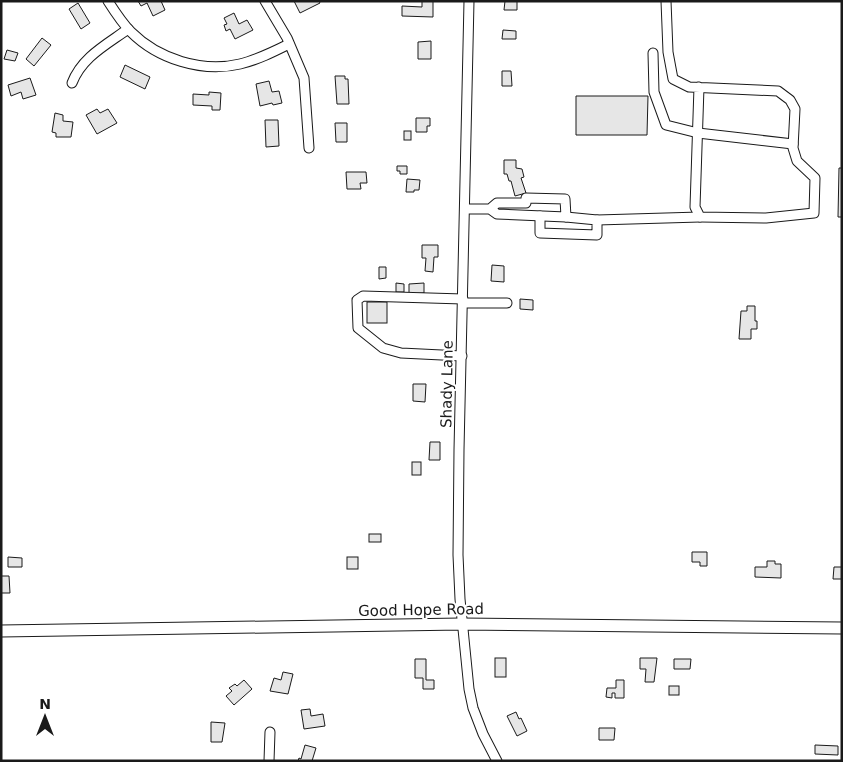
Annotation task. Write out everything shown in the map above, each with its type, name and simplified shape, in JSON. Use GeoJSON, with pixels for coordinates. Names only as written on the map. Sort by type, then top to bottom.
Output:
{"type":"FeatureCollection","features":[{"type":"Feature","properties":{"kind":"main road","name":"Good Hope Road"},"geometry":{"type":"LineString","coordinates":[[1,630],[461,624],[842,628]]}},
{"type":"Feature","properties":{"kind":"street"},"geometry":{"type":"LineString","coordinates":[[108,1],[128,29],[145,44],[161,54],[185,62],[207,66],[238,65],[261,58],[289,44]]}},
{"type":"Feature","properties":{"kind":"street"},"geometry":{"type":"LineString","coordinates":[[265,1],[289,44],[304,78],[309,148]]}},
{"type":"Feature","properties":{"kind":"street","name":"Shady Lane"},"geometry":{"type":"LineString","coordinates":[[469,1],[458,555],[461,624],[469,689],[473,708],[483,734],[497,761]]}},
{"type":"Feature","properties":{"kind":"street"},"geometry":{"type":"LineString","coordinates":[[490,208],[497,214],[598,220],[700,217],[766,218],[814,213],[815,178],[797,161],[793,144],[795,109],[790,100],[778,91],[689,86],[673,79],[668,52],[666,1]]}},
{"type":"Feature","properties":{"kind":"street"},"geometry":{"type":"LineString","coordinates":[[72,83],[75,74],[86,59],[128,29]]}},
{"type":"Feature","properties":{"kind":"street"},"geometry":{"type":"LineString","coordinates":[[653,52],[654,92],[666,125],[698,133],[793,144]]}},
{"type":"Feature","properties":{"kind":"street"},"geometry":{"type":"LineString","coordinates":[[699,87],[695,207],[700,217]]}},
{"type":"Feature","properties":{"kind":"street"},"geometry":{"type":"LineString","coordinates":[[465,209],[490,208],[497,203],[526,203],[526,198],[565,199],[566,217]]}},
{"type":"Feature","properties":{"kind":"street"},"geometry":{"type":"LineString","coordinates":[[540,216],[540,233],[597,235],[598,220]]}},
{"type":"Feature","properties":{"kind":"street"},"geometry":{"type":"LineString","coordinates":[[462,356],[401,353],[388,350],[366,336],[358,328],[357,300],[363,296],[507,303]]}},
{"type":"Feature","properties":{"kind":"street"},"geometry":{"type":"LineString","coordinates":[[269,761],[270,732]]}},
{"type":"Feature","properties":{"kind":"building"},"geometry":{"type":"Polygon","coordinates":[[[138,1],[161,1],[165,10],[153,16],[147,3],[141,6],[138,1]]]}},
{"type":"Feature","properties":{"kind":"building"},"geometry":{"type":"Polygon","coordinates":[[[294,1],[319,1],[320,3],[300,13],[294,1]]]}},
{"type":"Feature","properties":{"kind":"building"},"geometry":{"type":"Polygon","coordinates":[[[422,1],[433,1],[433,17],[402,16],[402,6],[422,7],[422,1]]]}},
{"type":"Feature","properties":{"kind":"building"},"geometry":{"type":"Polygon","coordinates":[[[505,1],[517,1],[517,10],[504,10],[505,1]]]}},
{"type":"Feature","properties":{"kind":"building"},"geometry":{"type":"Polygon","coordinates":[[[78,3],[90,23],[81,29],[69,9],[78,3]]]}},
{"type":"Feature","properties":{"kind":"building"},"geometry":{"type":"Polygon","coordinates":[[[234,13],[239,24],[247,20],[253,30],[235,39],[230,29],[226,31],[224,25],[227,24],[224,18],[234,13]]]}},
{"type":"Feature","properties":{"kind":"building"},"geometry":{"type":"Polygon","coordinates":[[[503,30],[516,31],[516,39],[502,39],[503,30]]]}},
{"type":"Feature","properties":{"kind":"building"},"geometry":{"type":"Polygon","coordinates":[[[42,38],[51,45],[34,66],[26,59],[42,38]]]}},
{"type":"Feature","properties":{"kind":"building"},"geometry":{"type":"Polygon","coordinates":[[[431,41],[431,59],[418,59],[418,42],[431,41]]]}},
{"type":"Feature","properties":{"kind":"building"},"geometry":{"type":"Polygon","coordinates":[[[7,50],[18,53],[15,61],[4,59],[7,50]]]}},
{"type":"Feature","properties":{"kind":"building"},"geometry":{"type":"Polygon","coordinates":[[[125,65],[150,77],[145,89],[120,77],[125,65]]]}},
{"type":"Feature","properties":{"kind":"building"},"geometry":{"type":"Polygon","coordinates":[[[502,71],[511,71],[512,86],[502,86],[502,71]]]}},
{"type":"Feature","properties":{"kind":"building"},"geometry":{"type":"Polygon","coordinates":[[[335,76],[345,76],[345,79],[348,79],[349,104],[337,104],[335,76]]]}},
{"type":"Feature","properties":{"kind":"building"},"geometry":{"type":"Polygon","coordinates":[[[30,78],[36,95],[23,99],[21,92],[11,96],[8,85],[30,78]]]}},
{"type":"Feature","properties":{"kind":"building"},"geometry":{"type":"Polygon","coordinates":[[[269,81],[272,92],[279,91],[282,103],[260,106],[256,84],[269,81]]]}},
{"type":"Feature","properties":{"kind":"building"},"geometry":{"type":"Polygon","coordinates":[[[209,92],[221,93],[220,110],[212,110],[212,106],[193,105],[193,94],[209,95],[209,92]]]}},
{"type":"Feature","properties":{"kind":"building"},"geometry":{"type":"Polygon","coordinates":[[[576,96],[648,96],[647,135],[576,135],[576,96]]]}},
{"type":"Feature","properties":{"kind":"building"},"geometry":{"type":"Polygon","coordinates":[[[97,109],[100,113],[108,109],[117,123],[97,134],[86,115],[97,109]]]}},
{"type":"Feature","properties":{"kind":"building"},"geometry":{"type":"Polygon","coordinates":[[[55,113],[63,115],[63,121],[73,122],[71,137],[56,137],[56,133],[52,132],[55,113]]]}},
{"type":"Feature","properties":{"kind":"building"},"geometry":{"type":"Polygon","coordinates":[[[416,118],[430,118],[430,126],[427,126],[427,132],[416,132],[416,118]]]}},
{"type":"Feature","properties":{"kind":"building"},"geometry":{"type":"Polygon","coordinates":[[[265,120],[278,120],[279,146],[266,147],[265,120]]]}},
{"type":"Feature","properties":{"kind":"building"},"geometry":{"type":"Polygon","coordinates":[[[335,123],[347,123],[347,142],[336,142],[335,123]]]}},
{"type":"Feature","properties":{"kind":"building"},"geometry":{"type":"Polygon","coordinates":[[[404,131],[411,131],[411,140],[404,140],[404,131]]]}},
{"type":"Feature","properties":{"kind":"building"},"geometry":{"type":"Polygon","coordinates":[[[504,160],[516,160],[516,168],[522,169],[524,177],[521,178],[526,193],[515,196],[511,181],[509,181],[507,174],[504,174],[504,160]]]}},
{"type":"Feature","properties":{"kind":"building"},"geometry":{"type":"Polygon","coordinates":[[[397,166],[407,166],[407,174],[400,174],[400,171],[397,171],[397,166]]]}},
{"type":"Feature","properties":{"kind":"building"},"geometry":{"type":"Polygon","coordinates":[[[839,168],[842,168],[842,217],[838,217],[839,168]]]}},
{"type":"Feature","properties":{"kind":"building"},"geometry":{"type":"Polygon","coordinates":[[[346,172],[366,172],[367,183],[360,183],[361,189],[347,189],[346,172]]]}},
{"type":"Feature","properties":{"kind":"building"},"geometry":{"type":"Polygon","coordinates":[[[407,179],[420,180],[419,190],[406,192],[407,179]]]}},
{"type":"Feature","properties":{"kind":"building"},"geometry":{"type":"Polygon","coordinates":[[[422,245],[438,245],[438,257],[434,257],[433,272],[425,271],[426,258],[422,258],[422,245]]]}},
{"type":"Feature","properties":{"kind":"building"},"geometry":{"type":"Polygon","coordinates":[[[492,265],[504,266],[504,282],[491,281],[492,265]]]}},
{"type":"Feature","properties":{"kind":"building"},"geometry":{"type":"Polygon","coordinates":[[[379,267],[386,267],[386,278],[379,279],[379,267]]]}},
{"type":"Feature","properties":{"kind":"building"},"geometry":{"type":"Polygon","coordinates":[[[396,283],[404,284],[404,292],[396,292],[396,283]]]}},
{"type":"Feature","properties":{"kind":"building"},"geometry":{"type":"Polygon","coordinates":[[[424,283],[424,293],[409,294],[409,284],[424,283]]]}},
{"type":"Feature","properties":{"kind":"building"},"geometry":{"type":"Polygon","coordinates":[[[520,299],[533,300],[533,310],[520,309],[520,299]]]}},
{"type":"Feature","properties":{"kind":"building"},"geometry":{"type":"Polygon","coordinates":[[[367,302],[387,302],[387,323],[367,323],[367,302]]]}},
{"type":"Feature","properties":{"kind":"building"},"geometry":{"type":"Polygon","coordinates":[[[747,306],[755,306],[757,329],[751,329],[751,339],[739,339],[741,311],[747,311],[747,306]]]}},
{"type":"Feature","properties":{"kind":"building"},"geometry":{"type":"Polygon","coordinates":[[[413,384],[426,384],[425,402],[413,401],[413,384]]]}},
{"type":"Feature","properties":{"kind":"building"},"geometry":{"type":"Polygon","coordinates":[[[430,442],[440,442],[440,460],[429,460],[430,442]]]}},
{"type":"Feature","properties":{"kind":"building"},"geometry":{"type":"Polygon","coordinates":[[[412,462],[421,462],[421,475],[412,475],[412,462]]]}},
{"type":"Feature","properties":{"kind":"building"},"geometry":{"type":"Polygon","coordinates":[[[369,534],[381,534],[381,542],[369,542],[369,534]]]}},
{"type":"Feature","properties":{"kind":"building"},"geometry":{"type":"Polygon","coordinates":[[[692,552],[707,552],[707,566],[700,566],[700,562],[692,562],[692,552]]]}},
{"type":"Feature","properties":{"kind":"building"},"geometry":{"type":"Polygon","coordinates":[[[8,557],[22,558],[22,567],[8,567],[8,557]]]}},
{"type":"Feature","properties":{"kind":"building"},"geometry":{"type":"Polygon","coordinates":[[[347,557],[358,557],[358,569],[347,569],[347,557]]]}},
{"type":"Feature","properties":{"kind":"building"},"geometry":{"type":"Polygon","coordinates":[[[767,561],[775,561],[775,564],[781,564],[781,578],[755,577],[755,567],[767,567],[767,561]]]}},
{"type":"Feature","properties":{"kind":"building"},"geometry":{"type":"Polygon","coordinates":[[[834,567],[842,567],[842,579],[833,579],[834,567]]]}},
{"type":"Feature","properties":{"kind":"building"},"geometry":{"type":"Polygon","coordinates":[[[1,576],[9,576],[10,593],[1,593],[1,576]]]}},
{"type":"Feature","properties":{"kind":"building"},"geometry":{"type":"Polygon","coordinates":[[[495,658],[506,658],[506,677],[495,677],[495,658]]]}},
{"type":"Feature","properties":{"kind":"building"},"geometry":{"type":"Polygon","coordinates":[[[640,658],[657,658],[654,682],[645,682],[646,669],[640,669],[640,658]]]}},
{"type":"Feature","properties":{"kind":"building"},"geometry":{"type":"Polygon","coordinates":[[[415,659],[426,659],[426,680],[434,680],[434,689],[423,689],[423,678],[415,678],[415,659]]]}},
{"type":"Feature","properties":{"kind":"building"},"geometry":{"type":"Polygon","coordinates":[[[674,659],[691,659],[690,669],[674,669],[674,659]]]}},
{"type":"Feature","properties":{"kind":"building"},"geometry":{"type":"Polygon","coordinates":[[[283,672],[293,674],[288,694],[270,691],[274,678],[281,680],[283,672]]]}},
{"type":"Feature","properties":{"kind":"building"},"geometry":{"type":"Polygon","coordinates":[[[244,680],[252,689],[234,705],[226,696],[232,691],[229,688],[235,684],[237,686],[244,680]]]}},
{"type":"Feature","properties":{"kind":"building"},"geometry":{"type":"Polygon","coordinates":[[[616,680],[624,680],[624,698],[615,698],[615,693],[612,693],[612,698],[606,697],[607,688],[616,688],[616,680]]]}},
{"type":"Feature","properties":{"kind":"building"},"geometry":{"type":"Polygon","coordinates":[[[669,686],[679,686],[679,695],[669,695],[669,686]]]}},
{"type":"Feature","properties":{"kind":"building"},"geometry":{"type":"Polygon","coordinates":[[[310,709],[311,716],[323,714],[325,726],[304,729],[301,710],[310,709]]]}},
{"type":"Feature","properties":{"kind":"building"},"geometry":{"type":"Polygon","coordinates":[[[516,712],[527,731],[517,736],[507,716],[516,712]]]}},
{"type":"Feature","properties":{"kind":"building"},"geometry":{"type":"Polygon","coordinates":[[[211,722],[225,723],[222,742],[211,742],[211,722]]]}},
{"type":"Feature","properties":{"kind":"building"},"geometry":{"type":"Polygon","coordinates":[[[599,728],[615,728],[614,740],[599,740],[599,728]]]}},
{"type":"Feature","properties":{"kind":"building"},"geometry":{"type":"Polygon","coordinates":[[[305,745],[316,748],[312,761],[298,761],[299,758],[301,759],[305,745]]]}},
{"type":"Feature","properties":{"kind":"building"},"geometry":{"type":"Polygon","coordinates":[[[815,745],[838,746],[838,755],[815,754],[815,745]]]}}]}
